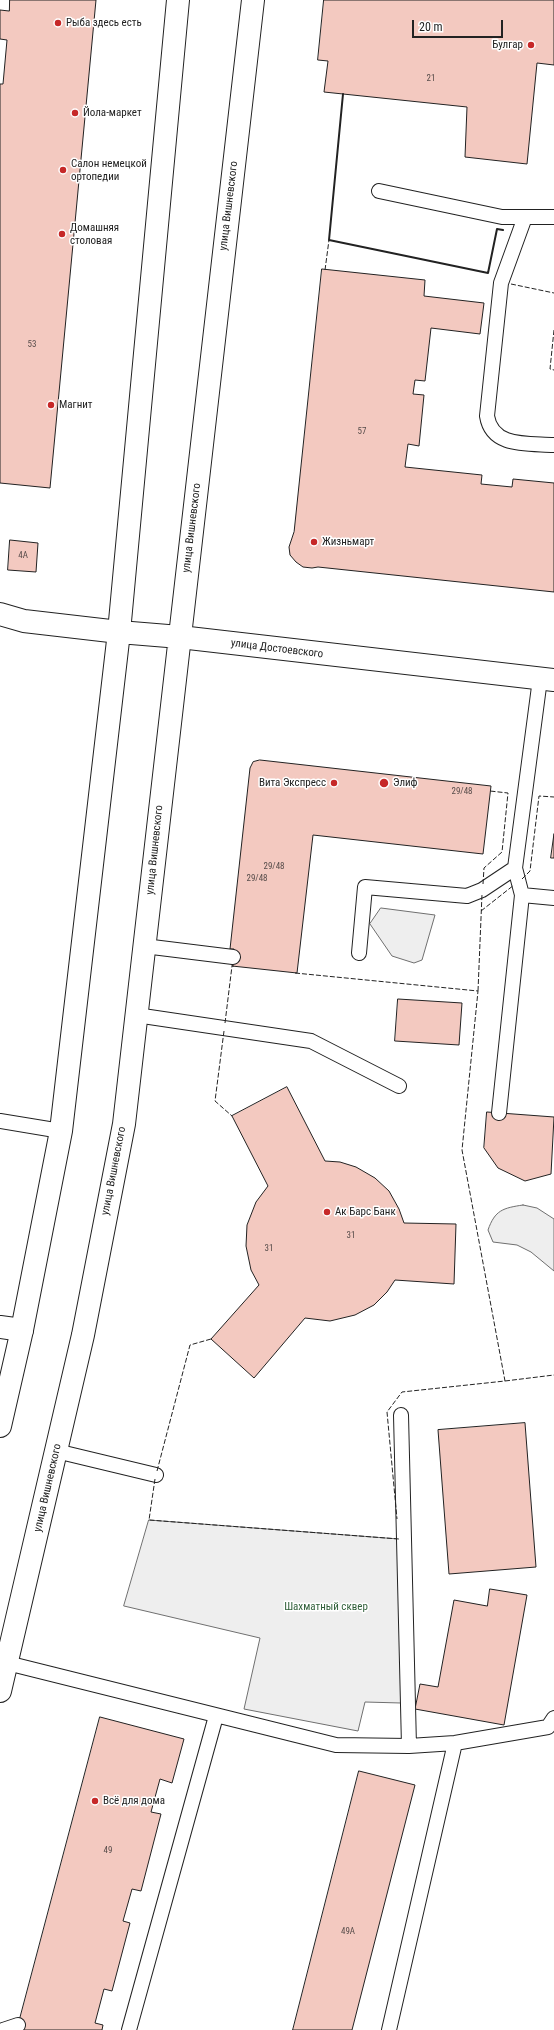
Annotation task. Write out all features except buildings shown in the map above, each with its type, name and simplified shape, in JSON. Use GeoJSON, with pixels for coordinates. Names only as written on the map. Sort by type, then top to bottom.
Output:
{"type":"FeatureCollection","features":[{"type":"Feature","properties":{"kind":"main road"},"geometry":{"type":"LineString","coordinates":[[0,1426],[22,1330],[61,1131],[119,632],[178,0]]}},
{"type":"Feature","properties":{"kind":"main road","name":"улица Вишневского"},"geometry":{"type":"LineString","coordinates":[[0,1691],[83,1335],[124,1124],[253,0]]}},
{"type":"Feature","properties":{"kind":"main road","name":"улица Достоевского"},"geometry":{"type":"LineString","coordinates":[[0,614],[24,621],[547,680]]}},
{"type":"Feature","properties":{"kind":"main road"},"geometry":{"type":"LineString","coordinates":[[0,1327],[22,1330]]}},
{"type":"Feature","properties":{"kind":"lane"},"geometry":{"type":"LineString","coordinates":[[379,191],[493,215],[554,217]]}},
{"type":"Feature","properties":{"kind":"lane"},"geometry":{"type":"LineString","coordinates":[[525,217],[501,283],[487,416],[489,426],[499,437],[508,440],[554,445]]}},
{"type":"Feature","properties":{"kind":"lane"},"geometry":{"type":"LineString","coordinates":[[499,1113],[522,895],[516,868],[547,680]]}},
{"type":"Feature","properties":{"kind":"lane"},"geometry":{"type":"LineString","coordinates":[[359,953],[366,887],[467,896],[482,890],[516,868]]}},
{"type":"Feature","properties":{"kind":"lane"},"geometry":{"type":"LineString","coordinates":[[522,895],[554,898]]}},
{"type":"Feature","properties":{"kind":"lane"},"geometry":{"type":"LineString","coordinates":[[144,946],[233,957]]}},
{"type":"Feature","properties":{"kind":"lane"},"geometry":{"type":"LineString","coordinates":[[136,1015],[311,1041],[399,1086]]}},
{"type":"Feature","properties":{"kind":"lane"},"geometry":{"type":"LineString","coordinates":[[0,1121],[61,1131]]}},
{"type":"Feature","properties":{"kind":"lane"},"geometry":{"type":"LineString","coordinates":[[401,1415],[409,1746]]}},
{"type":"Feature","properties":{"kind":"lane"},"geometry":{"type":"LineString","coordinates":[[56,1451],[156,1475]]}},
{"type":"Feature","properties":{"kind":"lane"},"geometry":{"type":"LineString","coordinates":[[6,1663],[336,1745],[409,1746],[455,1743],[548,1727],[554,1718]]}},
{"type":"Feature","properties":{"kind":"lane"},"geometry":{"type":"LineString","coordinates":[[129,2030],[216,1716]]}},
{"type":"Feature","properties":{"kind":"lane"},"geometry":{"type":"LineString","coordinates":[[389,2030],[455,1743]]}},
{"type":"Feature","properties":{"kind":"lane"},"geometry":{"type":"LineString","coordinates":[[3,2030],[18,2025]]}},
{"type":"Feature","properties":{"kind":"green space"},"geometry":{"type":"Polygon","coordinates":[[[381,908],[435,915],[422,960],[414,963],[392,956],[370,924],[381,908]]]}},
{"type":"Feature","properties":{"kind":"green space"},"geometry":{"type":"Polygon","coordinates":[[[523,1205],[537,1208],[554,1219],[554,1271],[531,1252],[517,1245],[493,1242],[488,1230],[497,1214],[510,1207],[523,1205]]]}},
{"type":"Feature","properties":{"kind":"green space","name":"Шахматный сквер"},"geometry":{"type":"Polygon","coordinates":[[[149,1520],[399,1539],[401,1703],[365,1702],[358,1731],[244,1709],[260,1638],[124,1606],[149,1520]]]}},
{"type":"Feature","properties":{"kind":"fence"},"geometry":{"type":"LineString","coordinates":[[325,270],[329,240]]}},
{"type":"Feature","properties":{"kind":"fence"},"geometry":{"type":"LineString","coordinates":[[511,284],[554,293]]}},
{"type":"Feature","properties":{"kind":"fence"},"geometry":{"type":"LineString","coordinates":[[554,330],[550,369],[554,370]]}},
{"type":"Feature","properties":{"kind":"fence"},"geometry":{"type":"LineString","coordinates":[[483,884],[484,868],[502,852],[508,793],[490,791]]}},
{"type":"Feature","properties":{"kind":"fence"},"geometry":{"type":"LineString","coordinates":[[522,879],[530,871],[539,796],[554,797]]}},
{"type":"Feature","properties":{"kind":"fence"},"geometry":{"type":"LineString","coordinates":[[481,911],[514,885]]}},
{"type":"Feature","properties":{"kind":"fence"},"geometry":{"type":"LineString","coordinates":[[478,991],[482,894]]}},
{"type":"Feature","properties":{"kind":"fence"},"geometry":{"type":"LineString","coordinates":[[225,1023],[232,966],[234,966]]}},
{"type":"Feature","properties":{"kind":"fence"},"geometry":{"type":"LineString","coordinates":[[295,973],[478,991],[462,1150],[505,1381],[402,1392],[387,1412],[397,1519]]}},
{"type":"Feature","properties":{"kind":"fence"},"geometry":{"type":"LineString","coordinates":[[224,1031],[215,1101],[232,1116]]}},
{"type":"Feature","properties":{"kind":"fence"},"geometry":{"type":"LineString","coordinates":[[157,1471],[190,1345],[211,1339]]}},
{"type":"Feature","properties":{"kind":"fence"},"geometry":{"type":"LineString","coordinates":[[505,1381],[554,1375]]}},
{"type":"Feature","properties":{"kind":"fence"},"geometry":{"type":"LineString","coordinates":[[155,1479],[149,1520],[399,1539]]}},
{"type":"Feature","properties":{"kind":"wall"},"geometry":{"type":"LineString","coordinates":[[343,94],[329,240],[488,273],[497,229],[503,230]]}},
{"type":"Feature","properties":{"kind":"place","name":"Рыба здесь есть"},"geometry":{"type":"Point","coordinates":[58,23]}},
{"type":"Feature","properties":{"kind":"place","name":"Булгар"},"geometry":{"type":"Point","coordinates":[531,45]}},
{"type":"Feature","properties":{"kind":"place","name":"Йола-маркет"},"geometry":{"type":"Point","coordinates":[75,113]}},
{"type":"Feature","properties":{"kind":"place","name":"Салон немецкой ортопедии"},"geometry":{"type":"Point","coordinates":[63,170]}},
{"type":"Feature","properties":{"kind":"place","name":"Домашняя столовая"},"geometry":{"type":"Point","coordinates":[62,234]}},
{"type":"Feature","properties":{"kind":"place","name":"Магнит"},"geometry":{"type":"Point","coordinates":[51,405]}},
{"type":"Feature","properties":{"kind":"place","name":"Жизньмарт"},"geometry":{"type":"Point","coordinates":[314,542]}},
{"type":"Feature","properties":{"kind":"place","name":"Вита Экспресс"},"geometry":{"type":"Point","coordinates":[334,783]}},
{"type":"Feature","properties":{"kind":"place","name":"Элиф"},"geometry":{"type":"Point","coordinates":[384,783]}},
{"type":"Feature","properties":{"kind":"place","name":"Ак Барс Банк"},"geometry":{"type":"Point","coordinates":[327,1212]}},
{"type":"Feature","properties":{"kind":"place","name":"Всё для дома"},"geometry":{"type":"Point","coordinates":[95,1801]}}]}
